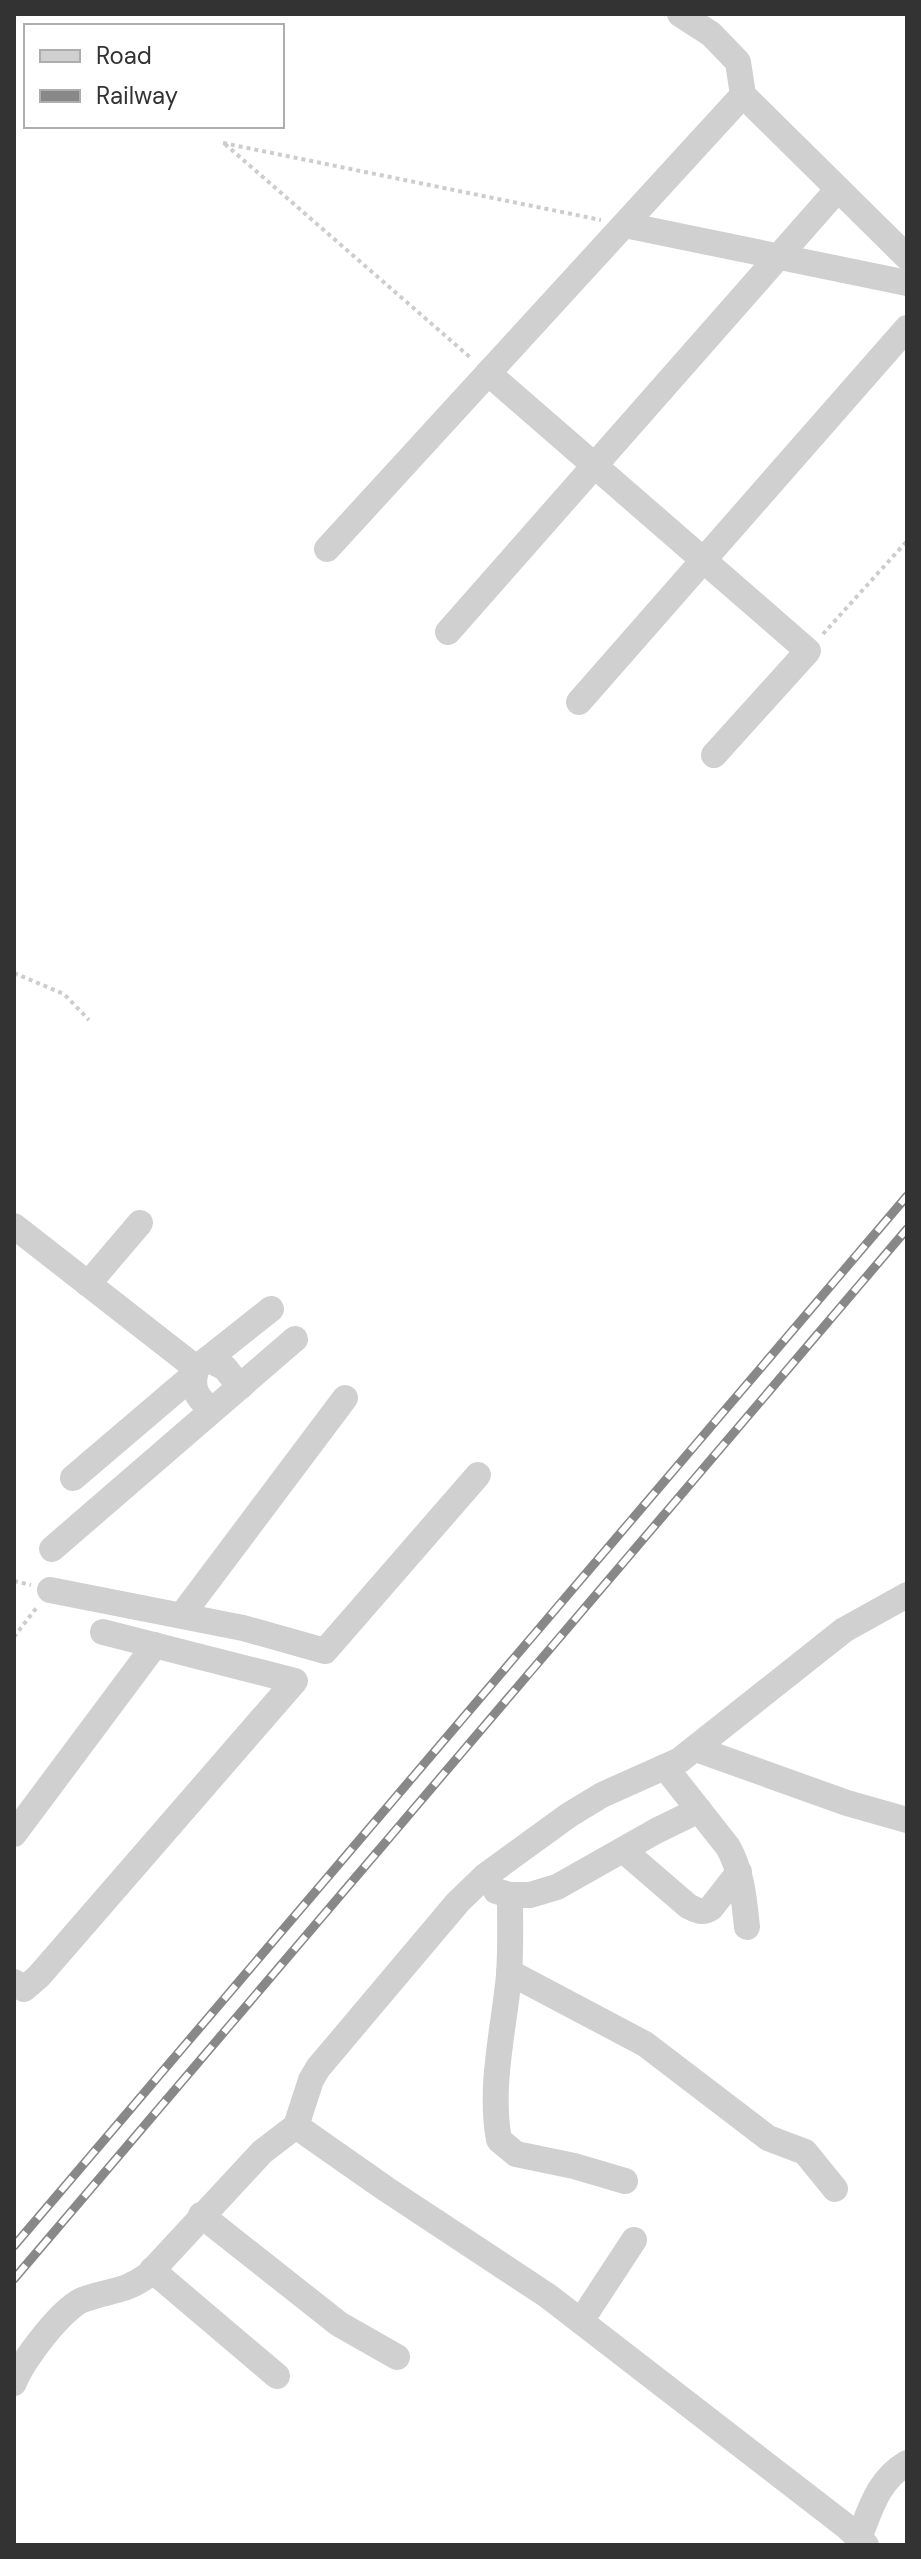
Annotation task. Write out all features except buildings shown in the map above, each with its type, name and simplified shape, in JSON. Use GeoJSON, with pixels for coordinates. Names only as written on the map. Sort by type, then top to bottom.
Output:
{"type":"FeatureCollection","features":[{"type":"Feature","properties":{"kind":"street"},"geometry":{"type":"LineString","coordinates":[[680,14],[711,34],[738,62],[743,95],[907,257]]}},
{"type":"Feature","properties":{"kind":"street"},"geometry":{"type":"LineString","coordinates":[[327,549],[743,95]]}},
{"type":"Feature","properties":{"kind":"street"},"geometry":{"type":"LineString","coordinates":[[448,632],[838,189]]}},
{"type":"Feature","properties":{"kind":"street"},"geometry":{"type":"LineString","coordinates":[[625,225],[907,283]]}},
{"type":"Feature","properties":{"kind":"street"},"geometry":{"type":"LineString","coordinates":[[579,702],[907,328]]}},
{"type":"Feature","properties":{"kind":"street"},"geometry":{"type":"LineString","coordinates":[[488,373],[808,651],[714,755]]}},
{"type":"Feature","properties":{"kind":"street"},"geometry":{"type":"LineString","coordinates":[[88,1284],[140,1223]]}},
{"type":"Feature","properties":{"kind":"street"},"geometry":{"type":"LineString","coordinates":[[14,1226],[200,1367],[225,1368],[240,1387]]}},
{"type":"Feature","properties":{"kind":"street"},"geometry":{"type":"LineString","coordinates":[[73,1478],[271,1309]]}},
{"type":"Feature","properties":{"kind":"street"},"geometry":{"type":"LineString","coordinates":[[52,1549],[295,1339]]}},
{"type":"Feature","properties":{"kind":"street"},"geometry":{"type":"LineString","coordinates":[[200,1367],[192,1386],[199,1399],[212,1410]]}},
{"type":"Feature","properties":{"kind":"street"},"geometry":{"type":"LineString","coordinates":[[182,1615],[345,1398]]}},
{"type":"Feature","properties":{"kind":"street"},"geometry":{"type":"LineString","coordinates":[[50,1590],[182,1615],[325,1651],[478,1475]]}},
{"type":"Feature","properties":{"kind":"street"},"geometry":{"type":"LineString","coordinates":[[14,2383],[25,2359],[76,2303],[135,2285],[262,2152],[296,2126],[318,2068],[458,1902],[485,1876],[602,1795],[665,1767],[696,1749],[844,1630],[907,1595]]}},
{"type":"Feature","properties":{"kind":"street"},"geometry":{"type":"LineString","coordinates":[[14,1982],[24,1989],[39,1976],[295,1681],[103,1632]]}},
{"type":"Feature","properties":{"kind":"street"},"geometry":{"type":"LineString","coordinates":[[14,1834],[155,1645]]}},
{"type":"Feature","properties":{"kind":"street"},"geometry":{"type":"LineString","coordinates":[[696,1749],[847,1803],[907,1820]]}},
{"type":"Feature","properties":{"kind":"street"},"geometry":{"type":"LineString","coordinates":[[665,1767],[728,1847],[739,1872],[747,1927]]}},
{"type":"Feature","properties":{"kind":"street"},"geometry":{"type":"LineString","coordinates":[[477,1885],[510,1895],[530,1895],[557,1887],[699,1810]]}},
{"type":"Feature","properties":{"kind":"street"},"geometry":{"type":"LineString","coordinates":[[623,1850],[699,1912],[711,1908],[739,1872]]}},
{"type":"Feature","properties":{"kind":"street"},"geometry":{"type":"LineString","coordinates":[[510,1895],[509,1972],[501,2028],[496,2122],[499,2140],[516,2154],[625,2181]]}},
{"type":"Feature","properties":{"kind":"street"},"geometry":{"type":"LineString","coordinates":[[509,1972],[645,2044],[768,2138],[805,2152],[835,2189]]}},
{"type":"Feature","properties":{"kind":"street"},"geometry":{"type":"LineString","coordinates":[[296,2126],[548,2296],[862,2541],[878,2490],[897,2469],[907,2463]]}},
{"type":"Feature","properties":{"kind":"street"},"geometry":{"type":"LineString","coordinates":[[201,2215],[339,2324],[397,2357]]}},
{"type":"Feature","properties":{"kind":"street"},"geometry":{"type":"LineString","coordinates":[[581,2321],[634,2240]]}},
{"type":"Feature","properties":{"kind":"street"},"geometry":{"type":"LineString","coordinates":[[152,2270],[277,2376]]}},
{"type":"Feature","properties":{"kind":"path"},"geometry":{"type":"LineString","coordinates":[[488,373],[223,143],[625,225]]}},
{"type":"Feature","properties":{"kind":"path"},"geometry":{"type":"LineString","coordinates":[[808,651],[907,541]]}},
{"type":"Feature","properties":{"kind":"path"},"geometry":{"type":"LineString","coordinates":[[14,973],[64,994],[89,1020]]}},
{"type":"Feature","properties":{"kind":"path"},"geometry":{"type":"LineString","coordinates":[[14,1637],[50,1590]]}},
{"type":"Feature","properties":{"kind":"railway"},"geometry":{"type":"LineString","coordinates":[[14,2246],[907,1196]]}},
{"type":"Feature","properties":{"kind":"railway"},"geometry":{"type":"LineString","coordinates":[[14,2279],[907,1229]]}}]}
